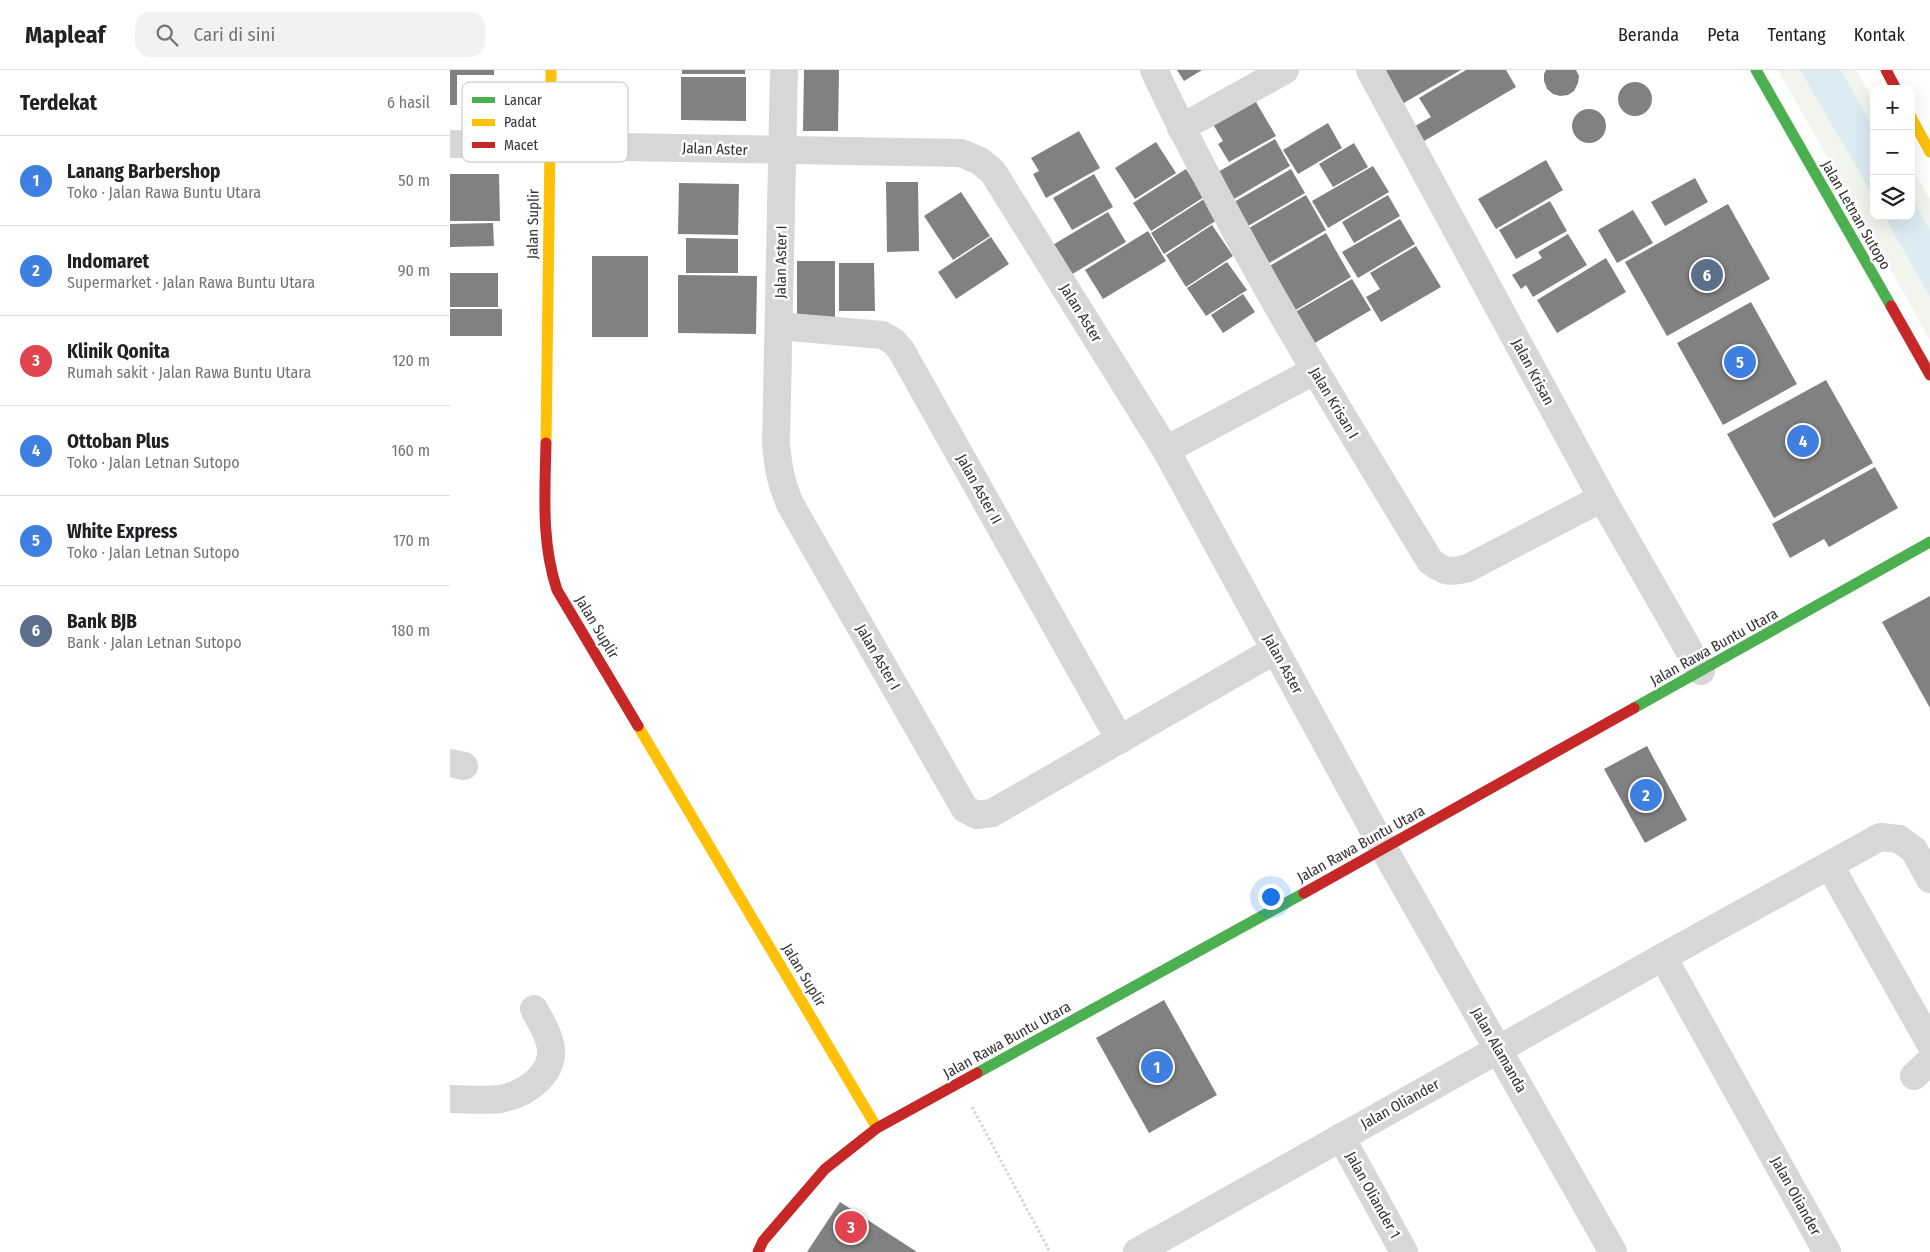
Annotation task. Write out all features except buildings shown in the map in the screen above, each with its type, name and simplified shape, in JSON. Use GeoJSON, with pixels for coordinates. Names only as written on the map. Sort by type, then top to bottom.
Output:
{"type":"FeatureCollection","features":[{"type":"Feature","properties":{"kind":"street","name":"Jalan Aster I"},"geometry":{"type":"LineString","coordinates":[[784,70],[776,444],[782,486],[790,504],[965,809],[977,816],[992,813],[1275,650]]}},
{"type":"Feature","properties":{"kind":"street","name":"Jalan Krisan I"},"geometry":{"type":"LineString","coordinates":[[1154,70],[1181,128],[1245,249],[1314,371],[1430,561],[1441,570],[1455,572],[1468,568],[1602,498]]}},
{"type":"Feature","properties":{"kind":"street"},"geometry":{"type":"LineString","coordinates":[[1181,128],[1285,70]]}},
{"type":"Feature","properties":{"kind":"street","name":"Jalan Krisan"},"geometry":{"type":"LineString","coordinates":[[1370,70],[1602,498],[1701,671]]}},
{"type":"Feature","properties":{"kind":"street","name":"Jalan Letnan Sutopo"},"geometry":{"type":"LineString","coordinates":[[1756,70],[1930,374]]}},
{"type":"Feature","properties":{"kind":"street"},"geometry":{"type":"LineString","coordinates":[[1886,70],[1894,85]]}},
{"type":"Feature","properties":{"kind":"street"},"geometry":{"type":"LineString","coordinates":[[1915,124],[1930,152]]}},
{"type":"Feature","properties":{"kind":"street","name":"Jalan Aster"},"geometry":{"type":"LineString","coordinates":[[628,147],[961,153],[980,160],[992,172],[1166,450],[1384,849]]}},
{"type":"Feature","properties":{"kind":"street","name":"Jalan Suplir"},"geometry":{"type":"LineString","coordinates":[[549,162],[544,522],[546,551],[550,570],[557,590],[877,1128]]}},
{"type":"Feature","properties":{"kind":"street","name":"Jalan Aster II"},"geometry":{"type":"LineString","coordinates":[[780,326],[882,335],[893,341],[902,350],[1120,740]]}},
{"type":"Feature","properties":{"kind":"street"},"geometry":{"type":"LineString","coordinates":[[1166,450],[1314,371]]}},
{"type":"Feature","properties":{"kind":"street","name":"Jalan Rawa Buntu Utara"},"geometry":{"type":"LineString","coordinates":[[758,1252],[763,1241],[825,1169],[877,1128],[1384,849],[1930,542]]}},
{"type":"Feature","properties":{"kind":"street","name":"Jalan Oliander"},"geometry":{"type":"LineString","coordinates":[[1137,1252],[1880,837],[1898,839],[1914,850],[1930,879]]}},
{"type":"Feature","properties":{"kind":"street","name":"Jalan Alamanda"},"geometry":{"type":"LineString","coordinates":[[1384,849],[1613,1252]]}},
{"type":"Feature","properties":{"kind":"street"},"geometry":{"type":"LineString","coordinates":[[1830,866],[1930,1043]]}},
{"type":"Feature","properties":{"kind":"street","name":"Jalan Oliander"},"geometry":{"type":"LineString","coordinates":[[1663,957],[1827,1252]]}},
{"type":"Feature","properties":{"kind":"street"},"geometry":{"type":"LineString","coordinates":[[450,1099],[500,1099],[528,1088],[546,1073],[552,1058],[550,1040],[534,1009]]}},
{"type":"Feature","properties":{"kind":"street","name":"Jalan Oliander 1"},"geometry":{"type":"LineString","coordinates":[[1341,1138],[1404,1252]]}},
{"type":"Feature","properties":{"kind":"path"},"geometry":{"type":"LineString","coordinates":[[960,1084],[1050,1252]]}},
{"type":"Feature","properties":{"kind":"shaded area"},"geometry":{"type":"Polygon","coordinates":[[[1778,70],[1800,70],[1870,191],[1870,220],[1886,220],[1930,297],[1930,340],[1778,70]]]}},
{"type":"Feature","properties":{"kind":"shaded area"},"geometry":{"type":"Polygon","coordinates":[[[1800,70],[1841,70],[1870,122],[1870,191],[1800,70]]]}},
{"type":"Feature","properties":{"kind":"shaded area"},"geometry":{"type":"Polygon","coordinates":[[[1841,70],[1856,70],[1870,94],[1870,122],[1841,70]]]}},
{"type":"Feature","properties":{"kind":"shaded area"},"geometry":{"type":"Polygon","coordinates":[[[1915,174],[1930,200],[1930,230],[1915,203],[1915,174]]]}},
{"type":"Feature","properties":{"kind":"shaded area"},"geometry":{"type":"Polygon","coordinates":[[[1915,203],[1930,230],[1930,297],[1886,220],[1915,220],[1915,203]]]}},
{"type":"Feature","properties":{"kind":"traffic: fast"},"geometry":{"type":"LineString","coordinates":[[1756,70],[1891,306]]}},
{"type":"Feature","properties":{"kind":"traffic: fast"},"geometry":{"type":"LineString","coordinates":[[1634,708],[1930,542]]}},
{"type":"Feature","properties":{"kind":"traffic: fast"},"geometry":{"type":"LineString","coordinates":[[977,1073],[1304,893]]}},
{"type":"Feature","properties":{"kind":"traffic: slow"},"geometry":{"type":"LineString","coordinates":[[551,70],[551,82]]}},
{"type":"Feature","properties":{"kind":"traffic: slow"},"geometry":{"type":"LineString","coordinates":[[1915,124],[1930,152]]}},
{"type":"Feature","properties":{"kind":"traffic: slow"},"geometry":{"type":"LineString","coordinates":[[546,443],[550,162]]}},
{"type":"Feature","properties":{"kind":"traffic: slow"},"geometry":{"type":"LineString","coordinates":[[638,726],[877,1128]]}},
{"type":"Feature","properties":{"kind":"traffic: jam"},"geometry":{"type":"LineString","coordinates":[[1886,70],[1894,85]]}},
{"type":"Feature","properties":{"kind":"traffic: jam"},"geometry":{"type":"LineString","coordinates":[[1891,306],[1930,375]]}},
{"type":"Feature","properties":{"kind":"traffic: jam"},"geometry":{"type":"LineString","coordinates":[[546,443],[546,536],[548,554],[557,590],[638,726]]}},
{"type":"Feature","properties":{"kind":"traffic: jam"},"geometry":{"type":"LineString","coordinates":[[1304,893],[1634,708]]}},
{"type":"Feature","properties":{"kind":"traffic: jam"},"geometry":{"type":"LineString","coordinates":[[758,1252],[763,1241],[825,1169],[877,1128],[977,1073]]}},
{"type":"Feature","properties":{"kind":"place","name":"Bank BJB"},"geometry":{"type":"Point","coordinates":[1707,275]}},
{"type":"Feature","properties":{"kind":"place","name":"White Express"},"geometry":{"type":"Point","coordinates":[1740,362]}},
{"type":"Feature","properties":{"kind":"place","name":"Ottoban Plus"},"geometry":{"type":"Point","coordinates":[1803,441]}},
{"type":"Feature","properties":{"kind":"place","name":"Indomaret"},"geometry":{"type":"Point","coordinates":[1646,795]}},
{"type":"Feature","properties":{"kind":"place","name":"Lanang Barbershop"},"geometry":{"type":"Point","coordinates":[1157,1067]}},
{"type":"Feature","properties":{"kind":"place","name":"Klinik Qonita"},"geometry":{"type":"Point","coordinates":[851,1227]}}]}
